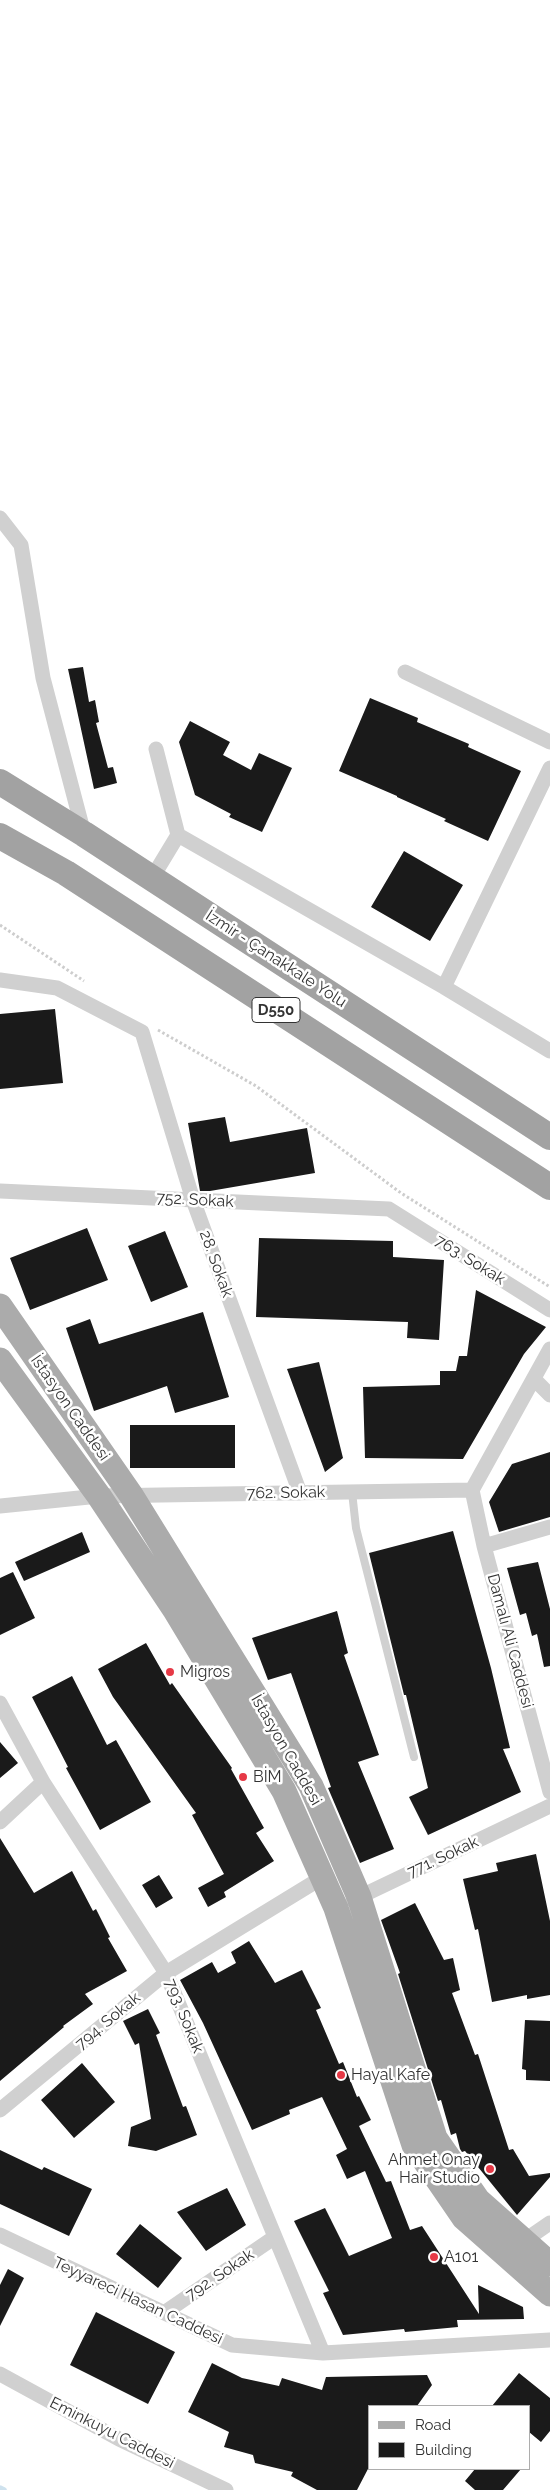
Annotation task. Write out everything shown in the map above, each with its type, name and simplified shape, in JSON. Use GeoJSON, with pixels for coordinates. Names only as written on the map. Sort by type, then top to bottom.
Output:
{"type":"FeatureCollection","features":[{"type":"Feature","properties":{"kind":"highway","name":"İzmir - Çanakkale Yolu"},"geometry":{"type":"LineString","coordinates":[[0,782],[84,834],[550,1137]]}},
{"type":"Feature","properties":{"kind":"highway","name":"D550"},"geometry":{"type":"LineString","coordinates":[[0,836],[66,873],[550,1187]]}},
{"type":"Feature","properties":{"kind":"main road","name":"İstasyon Caddesi"},"geometry":{"type":"LineString","coordinates":[[0,1306],[131,1495],[311,1786],[359,1897],[435,2138],[478,2200],[550,2294]]}},
{"type":"Feature","properties":{"kind":"main road","name":"İstasyon Caddesi"},"geometry":{"type":"LineString","coordinates":[[0,1360],[99,1496],[175,1610],[284,1791],[336,1908],[414,2145],[464,2218],[514,2248],[550,2264]]}},
{"type":"Feature","properties":{"kind":"street"},"geometry":{"type":"LineString","coordinates":[[0,518],[21,545],[43,678],[84,834]]}},
{"type":"Feature","properties":{"kind":"street"},"geometry":{"type":"LineString","coordinates":[[405,672],[550,742]]}},
{"type":"Feature","properties":{"kind":"street"},"geometry":{"type":"LineString","coordinates":[[152,878],[178,835],[156,749]]}},
{"type":"Feature","properties":{"kind":"street"},"geometry":{"type":"LineString","coordinates":[[444,987],[550,768]]}},
{"type":"Feature","properties":{"kind":"street"},"geometry":{"type":"LineString","coordinates":[[178,835],[444,987],[550,1051]]}},
{"type":"Feature","properties":{"kind":"street"},"geometry":{"type":"LineString","coordinates":[[0,980],[57,988],[146,1029]]}},
{"type":"Feature","properties":{"kind":"street","name":"28. Sokak"},"geometry":{"type":"LineString","coordinates":[[146,1029],[192,1200],[300,1493]]}},
{"type":"Feature","properties":{"kind":"street","name":"752. Sokak"},"geometry":{"type":"LineString","coordinates":[[0,1191],[389,1209]]}},
{"type":"Feature","properties":{"kind":"street","name":"763. Sokak"},"geometry":{"type":"LineString","coordinates":[[389,1209],[550,1310]]}},
{"type":"Feature","properties":{"kind":"street"},"geometry":{"type":"LineString","coordinates":[[472,1490],[550,1349]]}},
{"type":"Feature","properties":{"kind":"street"},"geometry":{"type":"LineString","coordinates":[[534,1379],[550,1395]]}},
{"type":"Feature","properties":{"kind":"street","name":"762. Sokak"},"geometry":{"type":"LineString","coordinates":[[0,1506],[99,1496],[472,1490]]}},
{"type":"Feature","properties":{"kind":"street","name":"Damalı Ali Caddesi"},"geometry":{"type":"LineString","coordinates":[[472,1490],[484,1546],[550,1792]]}},
{"type":"Feature","properties":{"kind":"street"},"geometry":{"type":"LineString","coordinates":[[484,1546],[550,1527]]}},
{"type":"Feature","properties":{"kind":"street","name":"793. Sokak"},"geometry":{"type":"LineString","coordinates":[[0,1703],[43,1782],[166,1973],[323,2353]]}},
{"type":"Feature","properties":{"kind":"street"},"geometry":{"type":"LineString","coordinates":[[0,1822],[43,1782]]}},
{"type":"Feature","properties":{"kind":"street","name":"771. Sokak"},"geometry":{"type":"LineString","coordinates":[[336,1908],[550,1806]]}},
{"type":"Feature","properties":{"kind":"street","name":"794. Sokak"},"geometry":{"type":"LineString","coordinates":[[0,2110],[166,1973],[323,1877]]}},
{"type":"Feature","properties":{"kind":"street"},"geometry":{"type":"LineString","coordinates":[[514,2248],[550,2223]]}},
{"type":"Feature","properties":{"kind":"street","name":"Teyyareci Hasan Caddesi"},"geometry":{"type":"LineString","coordinates":[[0,2235],[232,2345],[323,2353],[550,2340]]}},
{"type":"Feature","properties":{"kind":"street","name":"792. Sokak"},"geometry":{"type":"LineString","coordinates":[[164,2313],[275,2237]]}},
{"type":"Feature","properties":{"kind":"street","name":"Eminkuyu Caddesi"},"geometry":{"type":"LineString","coordinates":[[0,2374],[119,2439],[226,2490]]}},
{"type":"Feature","properties":{"kind":"lane"},"geometry":{"type":"LineString","coordinates":[[352,1492],[356,1528],[414,1757]]}},
{"type":"Feature","properties":{"kind":"path"},"geometry":{"type":"LineString","coordinates":[[0,925],[91,986]]}},
{"type":"Feature","properties":{"kind":"path"},"geometry":{"type":"LineString","coordinates":[[146,1029],[256,1086],[401,1193],[550,1287]]}},
{"type":"Feature","properties":{"kind":"building"},"geometry":{"type":"Polygon","coordinates":[[[83,667],[89,702],[95,700],[99,722],[96,723],[108,768],[113,767],[117,783],[94,789],[68,669],[83,667]]]}},
{"type":"Feature","properties":{"kind":"building"},"geometry":{"type":"Polygon","coordinates":[[[370,698],[418,718],[417,722],[469,744],[468,747],[521,771],[488,841],[444,821],[446,819],[339,771],[370,698]]]}},
{"type":"Feature","properties":{"kind":"building"},"geometry":{"type":"Polygon","coordinates":[[[190,721],[230,742],[223,755],[251,770],[259,753],[292,768],[262,832],[229,817],[231,814],[195,795],[179,742],[190,721]]]}},
{"type":"Feature","properties":{"kind":"building"},"geometry":{"type":"Polygon","coordinates":[[[404,851],[463,885],[430,941],[371,907],[404,851]]]}},
{"type":"Feature","properties":{"kind":"building"},"geometry":{"type":"Polygon","coordinates":[[[55,1009],[63,1083],[0,1089],[0,1014],[55,1009]]]}},
{"type":"Feature","properties":{"kind":"building"},"geometry":{"type":"Polygon","coordinates":[[[225,1117],[230,1142],[307,1128],[315,1173],[210,1191],[200,1191],[188,1123],[225,1117]]]}},
{"type":"Feature","properties":{"kind":"building"},"geometry":{"type":"Polygon","coordinates":[[[87,1228],[108,1280],[30,1310],[10,1258],[87,1228]]]}},
{"type":"Feature","properties":{"kind":"building"},"geometry":{"type":"Polygon","coordinates":[[[165,1231],[188,1287],[151,1302],[128,1246],[165,1231]]]}},
{"type":"Feature","properties":{"kind":"building"},"geometry":{"type":"Polygon","coordinates":[[[259,1238],[393,1241],[393,1257],[444,1260],[439,1340],[407,1338],[408,1322],[256,1317],[259,1238]]]}},
{"type":"Feature","properties":{"kind":"building"},"geometry":{"type":"Polygon","coordinates":[[[476,1290],[546,1327],[524,1354],[463,1459],[365,1458],[363,1387],[440,1385],[440,1371],[456,1371],[459,1356],[467,1356],[476,1290]]]}},
{"type":"Feature","properties":{"kind":"building"},"geometry":{"type":"Polygon","coordinates":[[[203,1312],[229,1397],[175,1413],[167,1386],[94,1411],[66,1328],[90,1319],[99,1344],[203,1312]]]}},
{"type":"Feature","properties":{"kind":"building"},"geometry":{"type":"Polygon","coordinates":[[[319,1362],[343,1458],[325,1472],[287,1369],[319,1362]]]}},
{"type":"Feature","properties":{"kind":"building"},"geometry":{"type":"Polygon","coordinates":[[[130,1425],[235,1425],[235,1468],[130,1468],[130,1425]]]}},
{"type":"Feature","properties":{"kind":"building"},"geometry":{"type":"Polygon","coordinates":[[[550,1452],[550,1517],[499,1532],[489,1502],[512,1464],[550,1452]]]}},
{"type":"Feature","properties":{"kind":"building"},"geometry":{"type":"Polygon","coordinates":[[[453,1531],[491,1668],[510,1748],[503,1749],[521,1792],[428,1835],[409,1797],[428,1788],[369,1553],[453,1531]]]}},
{"type":"Feature","properties":{"kind":"building"},"geometry":{"type":"Polygon","coordinates":[[[82,1532],[90,1552],[24,1581],[15,1562],[82,1532]]]}},
{"type":"Feature","properties":{"kind":"building"},"geometry":{"type":"Polygon","coordinates":[[[538,1562],[550,1609],[550,1666],[544,1667],[537,1634],[532,1636],[526,1613],[520,1615],[507,1568],[538,1562]]]}},
{"type":"Feature","properties":{"kind":"building"},"geometry":{"type":"Polygon","coordinates":[[[13,1572],[35,1618],[0,1635],[0,1578],[13,1572]]]}},
{"type":"Feature","properties":{"kind":"building"},"geometry":{"type":"Polygon","coordinates":[[[337,1611],[348,1653],[344,1655],[379,1755],[358,1762],[394,1849],[360,1863],[328,1788],[331,1787],[291,1673],[268,1680],[252,1638],[337,1611]]]}},
{"type":"Feature","properties":{"kind":"building"},"geometry":{"type":"Polygon","coordinates":[[[146,1643],[170,1685],[172,1683],[232,1768],[264,1828],[256,1833],[274,1861],[224,1892],[226,1897],[208,1907],[198,1888],[224,1874],[192,1815],[196,1813],[113,1697],[98,1669],[146,1643]]]}},
{"type":"Feature","properties":{"kind":"building"},"geometry":{"type":"Polygon","coordinates":[[[72,1676],[107,1745],[116,1740],[151,1802],[100,1830],[66,1768],[68,1767],[32,1697],[72,1676]]]}},
{"type":"Feature","properties":{"kind":"building"},"geometry":{"type":"Polygon","coordinates":[[[0,1742],[18,1763],[0,1778],[0,1742]]]}},
{"type":"Feature","properties":{"kind":"building"},"geometry":{"type":"Polygon","coordinates":[[[0,1838],[34,1893],[72,1871],[93,1911],[96,1909],[110,1937],[108,1938],[127,1971],[85,1994],[93,2004],[63,2026],[0,2081],[0,1838]]]}},
{"type":"Feature","properties":{"kind":"building"},"geometry":{"type":"Polygon","coordinates":[[[536,1854],[550,1921],[550,1995],[527,1999],[527,1995],[492,2002],[478,1929],[475,1930],[463,1879],[498,1871],[496,1863],[536,1854]]]}},
{"type":"Feature","properties":{"kind":"building"},"geometry":{"type":"Polygon","coordinates":[[[159,1875],[173,1898],[156,1908],[142,1885],[159,1875]]]}},
{"type":"Feature","properties":{"kind":"building"},"geometry":{"type":"Polygon","coordinates":[[[415,1903],[444,1960],[453,1958],[460,1990],[452,1993],[475,2055],[478,2054],[509,2150],[513,2149],[529,2176],[550,2173],[550,2177],[517,2215],[465,2151],[462,2152],[456,2133],[451,2135],[441,2100],[438,2101],[398,1974],[400,1973],[381,1920],[415,1903]]]}},
{"type":"Feature","properties":{"kind":"building"},"geometry":{"type":"Polygon","coordinates":[[[249,1941],[275,1983],[302,1970],[321,2008],[316,2010],[339,2064],[343,2062],[357,2097],[359,2096],[371,2120],[359,2126],[386,2182],[391,2181],[410,2230],[422,2226],[479,2314],[478,2285],[523,2307],[524,2319],[457,2320],[458,2327],[405,2332],[404,2329],[343,2335],[323,2293],[329,2291],[294,2221],[325,2208],[349,2256],[392,2238],[365,2171],[347,2179],[336,2155],[347,2149],[322,2097],[289,2110],[290,2114],[252,2130],[203,2023],[180,1980],[212,1962],[218,1973],[236,1963],[231,1952],[249,1941]]]}},
{"type":"Feature","properties":{"kind":"building"},"geometry":{"type":"Polygon","coordinates":[[[148,2009],[160,2033],[156,2035],[183,2107],[186,2106],[197,2135],[156,2151],[128,2146],[131,2127],[151,2119],[139,2043],[135,2045],[123,2021],[148,2009]]]}},
{"type":"Feature","properties":{"kind":"building"},"geometry":{"type":"Polygon","coordinates":[[[525,2020],[550,2021],[550,2081],[526,2080],[526,2070],[522,2069],[525,2020]]]}},
{"type":"Feature","properties":{"kind":"building"},"geometry":{"type":"Polygon","coordinates":[[[82,2063],[115,2102],[74,2138],[41,2100],[82,2063]]]}},
{"type":"Feature","properties":{"kind":"building"},"geometry":{"type":"Polygon","coordinates":[[[0,2150],[42,2170],[44,2167],[92,2189],[69,2236],[0,2204],[0,2150]]]}},
{"type":"Feature","properties":{"kind":"building"},"geometry":{"type":"Polygon","coordinates":[[[227,2188],[246,2225],[206,2251],[177,2212],[227,2188]]]}},
{"type":"Feature","properties":{"kind":"building"},"geometry":{"type":"Polygon","coordinates":[[[140,2224],[182,2258],[158,2288],[116,2254],[140,2224]]]}},
{"type":"Feature","properties":{"kind":"building"},"geometry":{"type":"Polygon","coordinates":[[[8,2269],[24,2278],[0,2326],[0,2285],[8,2269]]]}},
{"type":"Feature","properties":{"kind":"building"},"geometry":{"type":"Polygon","coordinates":[[[96,2312],[175,2352],[148,2404],[70,2365],[96,2312]]]}},
{"type":"Feature","properties":{"kind":"building"},"geometry":{"type":"Polygon","coordinates":[[[212,2363],[242,2378],[279,2386],[282,2378],[322,2390],[326,2377],[427,2375],[432,2385],[418,2405],[368,2405],[368,2469],[357,2490],[317,2490],[291,2476],[293,2472],[255,2463],[253,2455],[224,2447],[229,2432],[188,2412],[212,2363]]]}},
{"type":"Feature","properties":{"kind":"building"},"geometry":{"type":"Polygon","coordinates":[[[519,2373],[550,2398],[550,2431],[541,2442],[530,2433],[530,2405],[493,2405],[519,2373]]]}},
{"type":"Feature","properties":{"kind":"building"},"geometry":{"type":"Polygon","coordinates":[[[474,2470],[520,2470],[503,2490],[475,2490],[465,2481],[474,2470]]]}},
{"type":"Feature","properties":{"kind":"waterway"},"geometry":{"type":"LineString","coordinates":[[0,2488],[4,2490]]}},
{"type":"Feature","properties":{"kind":"place","name":"Migros"},"geometry":{"type":"Point","coordinates":[170,1672]}},
{"type":"Feature","properties":{"kind":"place","name":"BİM"},"geometry":{"type":"Point","coordinates":[243,1777]}},
{"type":"Feature","properties":{"kind":"place","name":"Hayal Kafe"},"geometry":{"type":"Point","coordinates":[341,2075]}},
{"type":"Feature","properties":{"kind":"place","name":"Ahmet Onay Hair Studio"},"geometry":{"type":"Point","coordinates":[490,2169]}},
{"type":"Feature","properties":{"kind":"place","name":"A101"},"geometry":{"type":"Point","coordinates":[434,2257]}}]}
